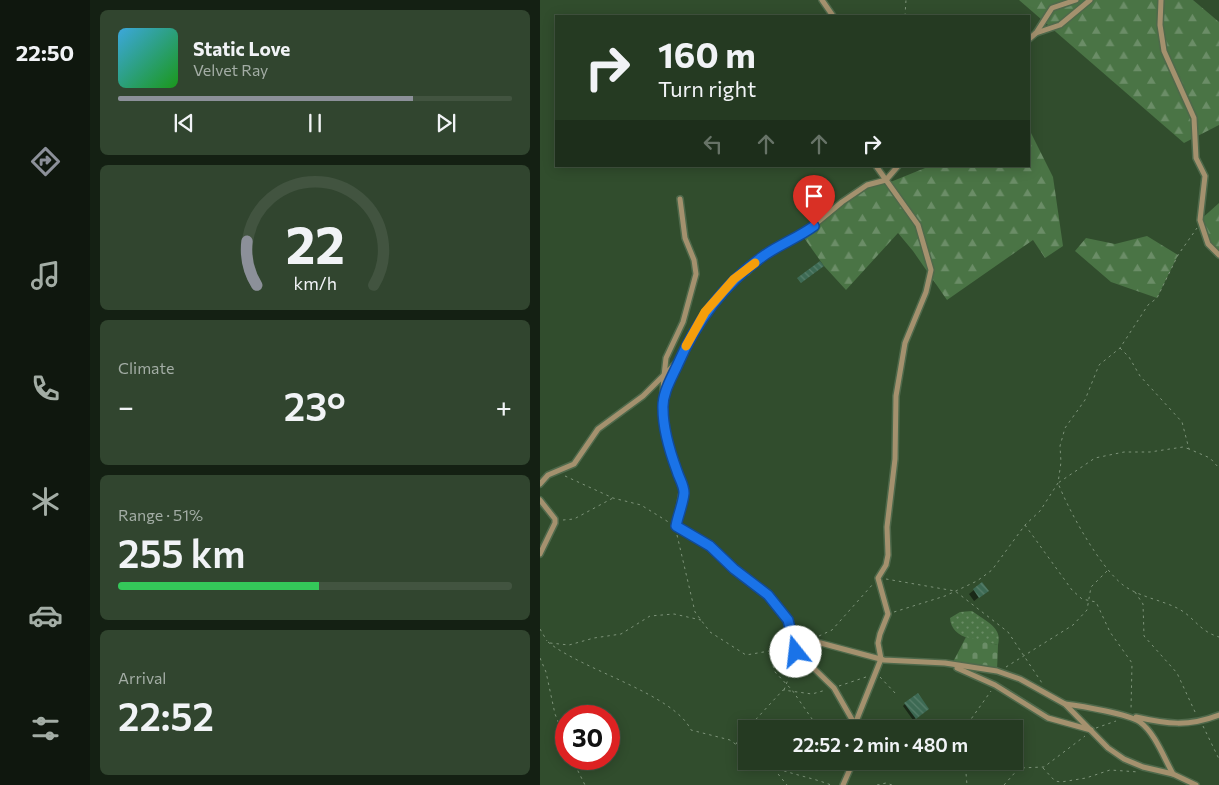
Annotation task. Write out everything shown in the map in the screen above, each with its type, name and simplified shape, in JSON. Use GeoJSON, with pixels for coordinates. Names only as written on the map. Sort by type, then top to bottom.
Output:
{"type":"FeatureCollection","features":[{"type":"Feature","properties":{"kind":"street"},"geometry":{"type":"LineString","coordinates":[[822,0],[832,15]]}},
{"type":"Feature","properties":{"kind":"street"},"geometry":{"type":"LineString","coordinates":[[1030,38],[1036,33],[1052,8],[1076,0]]}},
{"type":"Feature","properties":{"kind":"street"},"geometry":{"type":"LineString","coordinates":[[1036,33],[1060,25],[1090,0]]}},
{"type":"Feature","properties":{"kind":"street"},"geometry":{"type":"LineString","coordinates":[[1161,0],[1160,26],[1164,50],[1196,124],[1196,158],[1205,176],[1200,220],[1208,244],[1219,254]]}},
{"type":"Feature","properties":{"kind":"street"},"geometry":{"type":"LineString","coordinates":[[856,720],[881,659],[878,643],[888,614],[878,578],[886,565],[888,555],[887,527],[895,459],[896,396],[905,343],[926,292],[931,270],[918,225],[877,167]]}},
{"type":"Feature","properties":{"kind":"street"},"geometry":{"type":"LineString","coordinates":[[663,398],[680,359],[705,312],[734,279],[746,272],[762,257],[802,235],[842,202],[867,185],[886,180],[897,167]]}},
{"type":"Feature","properties":{"kind":"street"},"geometry":{"type":"LineString","coordinates":[[680,200],[685,238],[694,260],[696,274],[683,322],[666,358],[664,376],[663,398],[667,437],[683,487],[676,526],[710,546],[734,569],[763,590],[788,620],[798,636],[881,659],[945,663],[997,671],[1020,678],[1065,704],[1108,748],[1124,759],[1151,769],[1173,774],[1196,785]]}},
{"type":"Feature","properties":{"kind":"street"},"geometry":{"type":"LineString","coordinates":[[540,484],[548,475],[559,472],[574,464],[598,429],[643,396],[680,359]]}},
{"type":"Feature","properties":{"kind":"street"},"geometry":{"type":"LineString","coordinates":[[540,500],[555,519],[555,523],[540,554]]}},
{"type":"Feature","properties":{"kind":"street"},"geometry":{"type":"LineString","coordinates":[[788,620],[793,646],[834,688],[851,720]]}},
{"type":"Feature","properties":{"kind":"street"},"geometry":{"type":"LineString","coordinates":[[945,663],[995,685],[1048,718],[1092,730]]}},
{"type":"Feature","properties":{"kind":"street"},"geometry":{"type":"LineString","coordinates":[[1065,704],[1184,724],[1201,722],[1219,715]]}},
{"type":"Feature","properties":{"kind":"street"},"geometry":{"type":"LineString","coordinates":[[1130,716],[1141,722],[1149,731],[1173,774]]}},
{"type":"Feature","properties":{"kind":"street"},"geometry":{"type":"LineString","coordinates":[[843,785],[850,770]]}},
{"type":"Feature","properties":{"kind":"path"},"geometry":{"type":"LineString","coordinates":[[905,15],[906,0]]}},
{"type":"Feature","properties":{"kind":"path"},"geometry":{"type":"LineString","coordinates":[[1200,220],[1178,255],[1161,291],[1148,305],[1120,348],[1099,365],[1085,400],[1065,428],[1060,446],[1061,462],[1058,483],[1076,522],[1124,586],[1180,610],[1206,633],[1219,637]]}},
{"type":"Feature","properties":{"kind":"path"},"geometry":{"type":"LineString","coordinates":[[1120,348],[1129,357],[1140,376],[1182,422],[1189,449]]}},
{"type":"Feature","properties":{"kind":"path"},"geometry":{"type":"LineString","coordinates":[[888,614],[955,591],[977,581],[992,570],[1025,525],[1040,511],[1058,483],[1071,472],[1095,458],[1124,452],[1150,452],[1183,447],[1210,458],[1219,468]]}},
{"type":"Feature","properties":{"kind":"path"},"geometry":{"type":"LineString","coordinates":[[559,472],[613,498],[641,505],[656,516],[676,526],[693,606],[710,632],[746,655],[793,646]]}},
{"type":"Feature","properties":{"kind":"path"},"geometry":{"type":"LineString","coordinates":[[555,519],[574,519],[613,498]]}},
{"type":"Feature","properties":{"kind":"path"},"geometry":{"type":"LineString","coordinates":[[1004,785],[1019,768],[1042,767],[1057,760],[1092,730],[1130,716],[1132,663],[1110,632],[1096,602],[1082,599],[1072,590],[1025,525]]}},
{"type":"Feature","properties":{"kind":"path"},"geometry":{"type":"LineString","coordinates":[[997,671],[1026,657],[1073,625],[1087,610],[1090,600],[1090,587],[1109,568]]}},
{"type":"Feature","properties":{"kind":"path"},"geometry":{"type":"LineString","coordinates":[[810,640],[832,630],[878,578],[912,582],[955,591],[1008,632],[1051,696]]}},
{"type":"Feature","properties":{"kind":"path"},"geometry":{"type":"LineString","coordinates":[[1135,591],[1143,604],[1144,636],[1177,673],[1219,760]]}},
{"type":"Feature","properties":{"kind":"path"},"geometry":{"type":"LineString","coordinates":[[548,642],[555,645],[570,645],[594,638],[621,634],[650,616],[674,614],[702,620]]}},
{"type":"Feature","properties":{"kind":"path"},"geometry":{"type":"LineString","coordinates":[[540,629],[548,642],[576,660],[665,705],[687,721],[691,730],[730,740],[736,744],[738,741]]}},
{"type":"Feature","properties":{"kind":"path"},"geometry":{"type":"LineString","coordinates":[[769,652],[775,672],[792,690],[813,720]]}},
{"type":"Feature","properties":{"kind":"path"},"geometry":{"type":"LineString","coordinates":[[755,720],[787,684],[798,653]]}},
{"type":"Feature","properties":{"kind":"path"},"geometry":{"type":"LineString","coordinates":[[540,658],[555,714]]}},
{"type":"Feature","properties":{"kind":"path"},"geometry":{"type":"LineString","coordinates":[[783,690],[812,694],[875,673],[887,682],[896,694]]}},
{"type":"Feature","properties":{"kind":"path"},"geometry":{"type":"LineString","coordinates":[[970,720],[995,685]]}},
{"type":"Feature","properties":{"kind":"path"},"geometry":{"type":"LineString","coordinates":[[1042,767],[1055,781],[1061,782],[1086,778],[1110,770],[1136,773],[1151,769]]}},
{"type":"Feature","properties":{"kind":"path"},"geometry":{"type":"LineString","coordinates":[[578,770],[585,785]]}},
{"type":"Feature","properties":{"kind":"path"},"geometry":{"type":"LineString","coordinates":[[775,770],[787,785]]}},
{"type":"Feature","properties":{"kind":"path"},"geometry":{"type":"LineString","coordinates":[[782,770],[831,785]]}},
{"type":"Feature","properties":{"kind":"path"},"geometry":{"type":"LineString","coordinates":[[966,770],[967,785]]}},
{"type":"Feature","properties":{"kind":"path"},"geometry":{"type":"LineString","coordinates":[[877,785],[886,783],[892,785]]}},
{"type":"Feature","properties":{"kind":"green space"},"geometry":{"type":"Polygon","coordinates":[[[1019,0],[1193,0],[1219,22],[1219,125],[1184,143],[1019,0]]]}},
{"type":"Feature","properties":{"kind":"green space"},"geometry":{"type":"Polygon","coordinates":[[[1030,131],[1053,177],[1063,246],[1045,258],[1033,240],[947,300],[898,233],[846,290],[824,266],[802,235],[867,185],[879,182],[888,183],[928,167],[1030,167],[1030,131]]]}},
{"type":"Feature","properties":{"kind":"green space"},"geometry":{"type":"Polygon","coordinates":[[[1219,203],[1219,255],[1211,250],[1200,220],[1219,203]]]}},
{"type":"Feature","properties":{"kind":"green space"},"geometry":{"type":"Polygon","coordinates":[[[1147,236],[1178,255],[1157,298],[1111,282],[1075,251],[1086,238],[1115,244],[1147,236]]]}},
{"type":"Feature","properties":{"kind":"green space"},"geometry":{"type":"Polygon","coordinates":[[[972,611],[992,625],[998,634],[998,645],[968,638],[956,631],[950,618],[960,612],[972,611]]]}},
{"type":"Feature","properties":{"kind":"green space"},"geometry":{"type":"Polygon","coordinates":[[[966,637],[998,645],[997,671],[952,664],[966,637]]]}},
{"type":"Feature","properties":{"kind":"building"},"geometry":{"type":"Polygon","coordinates":[[[820,261],[824,266],[801,283],[797,278],[820,261]]]}},
{"type":"Feature","properties":{"kind":"building"},"geometry":{"type":"Polygon","coordinates":[[[982,582],[989,591],[979,598],[973,589],[982,582]]]}},
{"type":"Feature","properties":{"kind":"building"},"geometry":{"type":"Polygon","coordinates":[[[918,693],[929,709],[916,719],[904,703],[918,693]]]}},
{"type":"Feature","properties":{"kind":"slow traffic"},"geometry":{"type":"LineString","coordinates":[[686,346],[705,312],[734,279],[746,272],[755,263]]}},
{"type":"Feature","properties":{"kind":"route"},"geometry":{"type":"LineString","coordinates":[[796,652],[788,620],[768,595],[734,569],[710,546],[676,526],[684,493],[665,428],[662,408],[663,398],[671,377],[692,333],[705,312],[734,279],[746,272],[762,257],[788,244],[814,226]]}}]}
